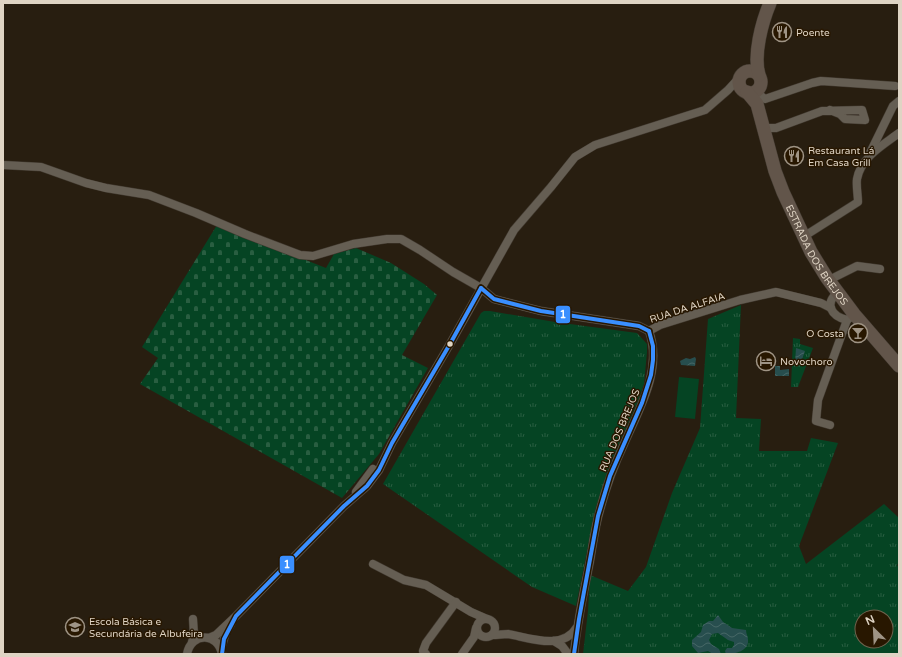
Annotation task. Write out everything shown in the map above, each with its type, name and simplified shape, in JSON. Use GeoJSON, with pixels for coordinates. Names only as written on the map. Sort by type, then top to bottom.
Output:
{"type":"FeatureCollection","features":[{"type":"Feature","properties":{"kind":"main road"},"geometry":{"type":"LineString","coordinates":[[763,127],[757,63],[763,22],[770,3]]}},
{"type":"Feature","properties":{"kind":"main road"},"geometry":{"type":"LineString","coordinates":[[743,83],[752,62],[761,33]]}},
{"type":"Feature","properties":{"kind":"main road"},"geometry":{"type":"LineString","coordinates":[[743,83],[750,71],[754,71],[760,85]]}},
{"type":"Feature","properties":{"kind":"main road"},"geometry":{"type":"LineString","coordinates":[[743,83],[756,91],[760,85]]}},
{"type":"Feature","properties":{"kind":"main road"},"geometry":{"type":"LineString","coordinates":[[743,83],[757,104],[763,127]]}},
{"type":"Feature","properties":{"kind":"main road","name":"ESTRADA DOS BREJOS"},"geometry":{"type":"LineString","coordinates":[[763,127],[775,171],[783,192],[811,252],[838,292],[851,317],[899,366]]}},
{"type":"Feature","properties":{"kind":"street"},"geometry":{"type":"LineString","coordinates":[[760,85],[766,99],[812,82],[821,81],[895,86]]}},
{"type":"Feature","properties":{"kind":"street"},"geometry":{"type":"LineString","coordinates":[[192,642],[216,635],[344,506],[392,443],[514,230],[575,157],[595,146],[705,110],[728,90],[743,83]]}},
{"type":"Feature","properties":{"kind":"street"},"geometry":{"type":"LineString","coordinates":[[728,90],[733,89],[743,83]]}},
{"type":"Feature","properties":{"kind":"street"},"geometry":{"type":"LineString","coordinates":[[803,237],[858,202],[857,179],[893,106],[899,101]]}},
{"type":"Feature","properties":{"kind":"street"},"geometry":{"type":"LineString","coordinates":[[763,127],[776,128],[822,111],[830,110]]}},
{"type":"Feature","properties":{"kind":"street"},"geometry":{"type":"LineString","coordinates":[[868,157],[899,133]]}},
{"type":"Feature","properties":{"kind":"street","name":"RUA DA ALFAIA"},"geometry":{"type":"LineString","coordinates":[[3,165],[41,167],[86,183],[149,195],[300,255],[313,256],[353,244],[387,239],[401,239],[481,288],[494,299],[541,311],[639,326],[649,331],[660,325],[740,300],[776,292],[821,304],[831,308],[835,314],[851,317]]}},
{"type":"Feature","properties":{"kind":"street"},"geometry":{"type":"LineString","coordinates":[[829,280],[857,266],[880,268]]}},
{"type":"Feature","properties":{"kind":"street"},"geometry":{"type":"LineString","coordinates":[[831,308],[831,298],[838,292]]}},
{"type":"Feature","properties":{"kind":"street"},"geometry":{"type":"LineString","coordinates":[[830,426],[816,421],[818,400],[851,317]]}},
{"type":"Feature","properties":{"kind":"street","name":"RUA DOS BREJOS"},"geometry":{"type":"LineString","coordinates":[[574,654],[600,511],[611,473],[646,394],[651,376],[652,339],[649,331]]}},
{"type":"Feature","properties":{"kind":"street"},"geometry":{"type":"LineString","coordinates":[[373,564],[404,580],[426,585],[471,612],[528,638]]}},
{"type":"Feature","properties":{"kind":"street"},"geometry":{"type":"LineString","coordinates":[[426,654],[423,651],[426,643],[456,602]]}},
{"type":"Feature","properties":{"kind":"street"},"geometry":{"type":"LineString","coordinates":[[222,652],[226,632],[236,616]]}},
{"type":"Feature","properties":{"kind":"street"},"geometry":{"type":"LineString","coordinates":[[188,654],[188,649],[194,635],[193,619],[198,629],[207,637],[214,640],[222,652]]}},
{"type":"Feature","properties":{"kind":"street"},"geometry":{"type":"LineString","coordinates":[[463,653],[474,637],[480,621],[490,620]]}},
{"type":"Feature","properties":{"kind":"street"},"geometry":{"type":"LineString","coordinates":[[463,653],[489,636],[495,627],[490,620]]}},
{"type":"Feature","properties":{"kind":"street"},"geometry":{"type":"LineString","coordinates":[[562,643],[574,632],[579,624]]}},
{"type":"Feature","properties":{"kind":"street"},"geometry":{"type":"LineString","coordinates":[[477,627],[480,635],[489,636],[506,634],[562,643],[569,640],[575,644]]}},
{"type":"Feature","properties":{"kind":"street"},"geometry":{"type":"LineString","coordinates":[[562,643],[568,654]]}},
{"type":"Feature","properties":{"kind":"green space"},"geometry":{"type":"Polygon","coordinates":[[[217,225],[326,268],[334,254],[356,248],[391,263],[424,284],[437,295],[402,355],[428,368],[379,454],[342,498],[140,384],[158,358],[142,347],[217,225]]]}},
{"type":"Feature","properties":{"kind":"green space"},"geometry":{"type":"Polygon","coordinates":[[[741,305],[736,418],[761,419],[759,451],[807,451],[811,438],[838,443],[799,546],[806,564],[884,504],[899,518],[899,563],[897,565],[899,568],[899,654],[583,654],[590,575],[628,591],[646,567],[672,493],[700,428],[708,319],[741,305]]]}},
{"type":"Feature","properties":{"kind":"green space"},"geometry":{"type":"Polygon","coordinates":[[[484,311],[637,333],[647,344],[644,384],[614,455],[596,507],[576,606],[532,587],[383,484],[481,313],[484,311]]]}},
{"type":"Feature","properties":{"kind":"green space"},"geometry":{"type":"Polygon","coordinates":[[[793,338],[800,339],[800,344],[813,348],[798,387],[791,387],[793,338]]]}},
{"type":"Feature","properties":{"kind":"green space"},"geometry":{"type":"Polygon","coordinates":[[[679,377],[699,379],[695,419],[675,417],[679,377]]]}},
{"type":"Feature","properties":{"kind":"water"},"geometry":{"type":"Polygon","coordinates":[[[796,348],[805,351],[800,365],[795,363],[796,348]]]}},
{"type":"Feature","properties":{"kind":"water"},"geometry":{"type":"Polygon","coordinates":[[[695,357],[695,366],[681,365],[680,361],[686,358],[690,359],[695,357]]]}},
{"type":"Feature","properties":{"kind":"water"},"geometry":{"type":"Polygon","coordinates":[[[775,366],[780,366],[780,370],[789,369],[789,376],[775,376],[775,366]]]}},
{"type":"Feature","properties":{"kind":"water"},"geometry":{"type":"Polygon","coordinates":[[[718,615],[723,622],[732,628],[746,630],[748,644],[741,651],[726,654],[725,651],[727,648],[732,648],[734,642],[718,633],[712,634],[709,640],[711,644],[719,649],[721,654],[713,654],[708,651],[698,653],[692,646],[692,640],[701,632],[703,625],[709,621],[713,621],[718,615]]]}},
{"type":"Feature","properties":{"kind":"transit line","name":"1"},"geometry":{"type":"LineString","coordinates":[[481,288],[494,299],[541,311],[639,326],[649,331]]}},
{"type":"Feature","properties":{"kind":"transit line","name":"1"},"geometry":{"type":"LineString","coordinates":[[222,654],[224,639],[236,616],[344,506],[367,486],[379,470],[392,443],[481,288]]}},
{"type":"Feature","properties":{"kind":"transit line","name":"1"},"geometry":{"type":"LineString","coordinates":[[574,654],[598,516],[610,476],[642,403],[651,375],[653,346],[649,331]]}},
{"type":"Feature","properties":{"kind":"place","name":"Poente"},"geometry":{"type":"Point","coordinates":[782,32]}},
{"type":"Feature","properties":{"kind":"place","name":"Restaurant Lá Em Casa Grill"},"geometry":{"type":"Point","coordinates":[794,156]}},
{"type":"Feature","properties":{"kind":"place","name":"O Costa"},"geometry":{"type":"Point","coordinates":[858,333]}},
{"type":"Feature","properties":{"kind":"place","name":"Novochoro"},"geometry":{"type":"Point","coordinates":[766,361]}},
{"type":"Feature","properties":{"kind":"place","name":"Escola Básica e Secundária de Albufeira"},"geometry":{"type":"Point","coordinates":[75,627]}}]}
